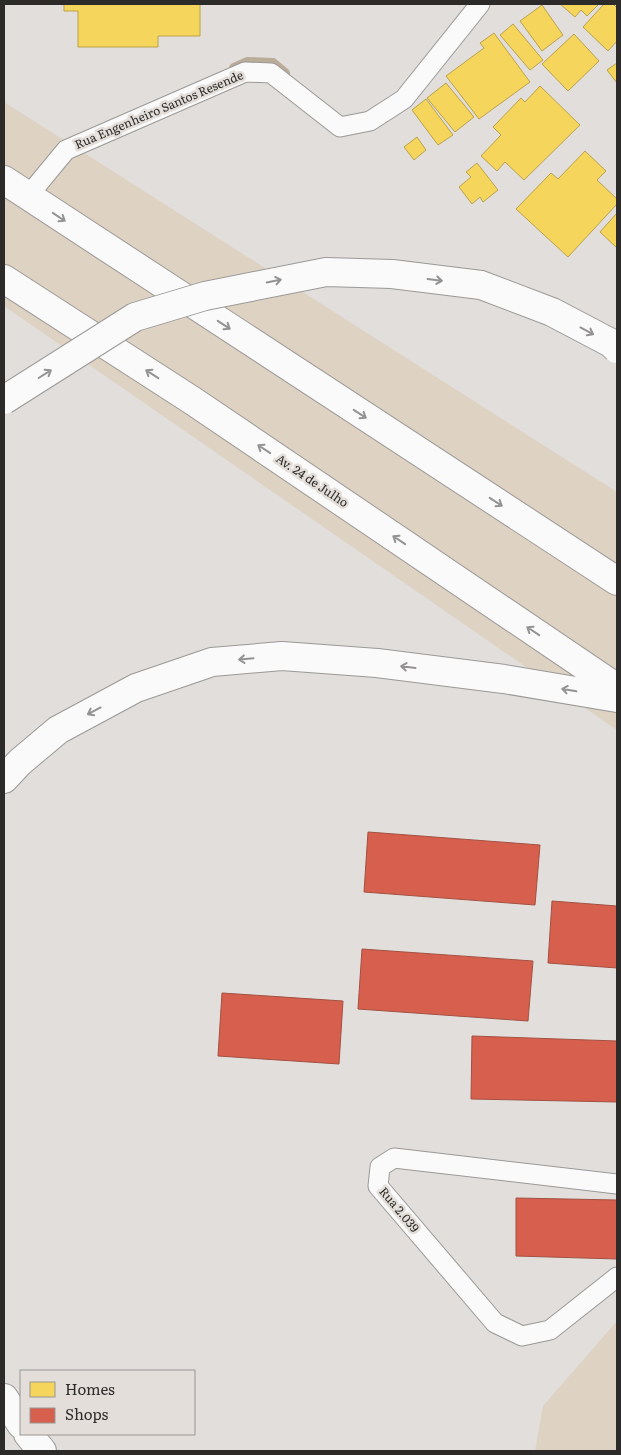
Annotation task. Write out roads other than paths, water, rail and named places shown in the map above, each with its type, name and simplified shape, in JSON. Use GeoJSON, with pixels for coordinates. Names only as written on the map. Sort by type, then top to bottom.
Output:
{"type":"FeatureCollection","features":[{"type":"Feature","properties":{"kind":"main road"},"geometry":{"type":"LineString","coordinates":[[4,180],[617,581]]}},
{"type":"Feature","properties":{"kind":"main road"},"geometry":{"type":"LineString","coordinates":[[4,400],[135,317],[205,296],[326,272],[392,274],[481,285],[552,312],[610,343],[617,349]]}},
{"type":"Feature","properties":{"kind":"main road","name":"Av. 24 de Julho"},"geometry":{"type":"LineString","coordinates":[[4,279],[193,401],[617,688]]}},
{"type":"Feature","properties":{"kind":"main road"},"geometry":{"type":"LineString","coordinates":[[4,779],[20,762],[58,730],[136,688],[212,662],[282,656],[377,663],[504,678],[617,698]]}},
{"type":"Feature","properties":{"kind":"main road"},"geometry":{"type":"LineString","coordinates":[[4,1398],[20,1422]]}},
{"type":"Feature","properties":{"kind":"main road"},"geometry":{"type":"LineString","coordinates":[[29,1435],[42,1451]]}},
{"type":"Feature","properties":{"kind":"lane","name":"Rua Engenheiro Santos Resende"},"geometry":{"type":"LineString","coordinates":[[28,196],[66,150],[245,72],[270,73],[340,127],[370,121],[404,99],[480,4]]}},
{"type":"Feature","properties":{"kind":"lane","name":"Rua 2.039"},"geometry":{"type":"LineString","coordinates":[[617,1184],[394,1158],[380,1168],[378,1186],[495,1324],[522,1336],[550,1330],[617,1277]]}},
{"type":"Feature","properties":{"kind":"waterway"},"geometry":{"type":"LineString","coordinates":[[234,68],[247,62],[273,63],[285,73]]}}]}
